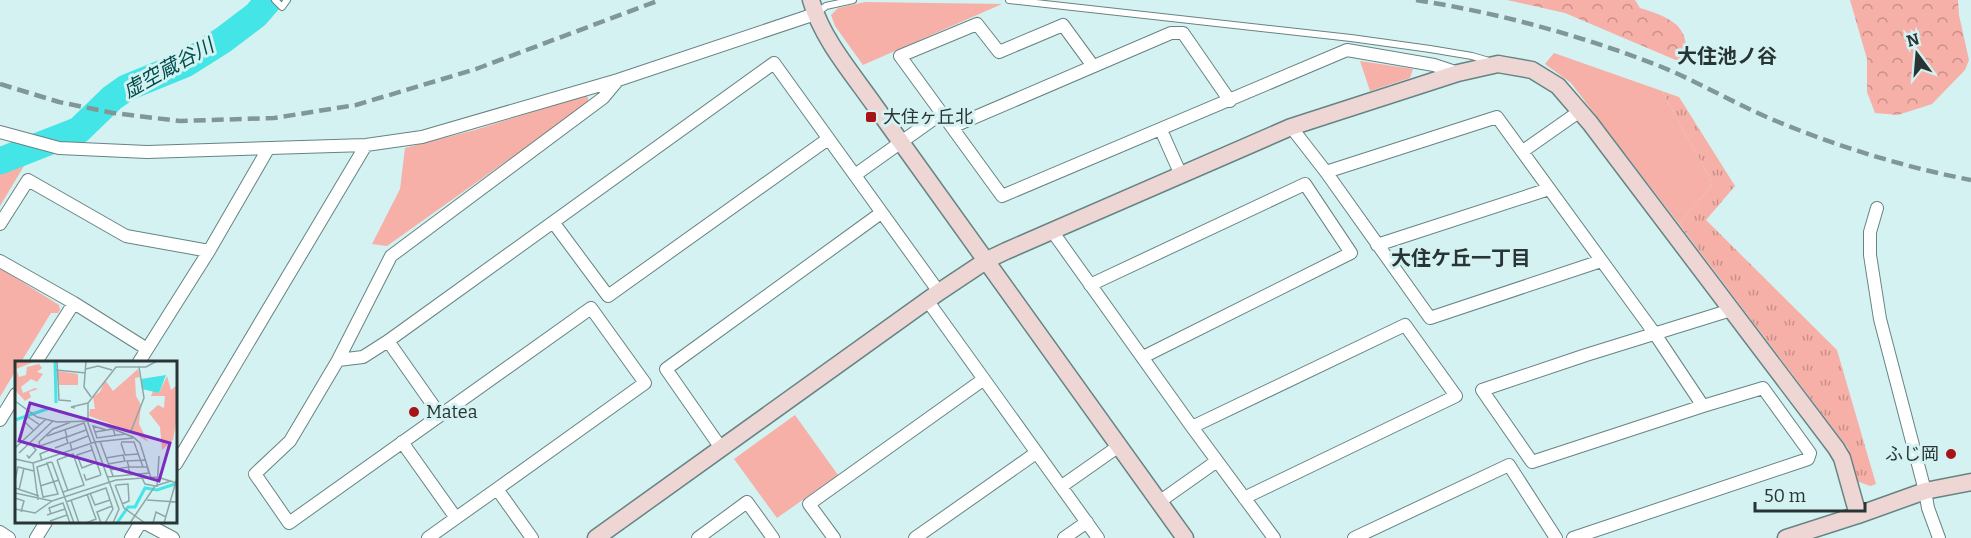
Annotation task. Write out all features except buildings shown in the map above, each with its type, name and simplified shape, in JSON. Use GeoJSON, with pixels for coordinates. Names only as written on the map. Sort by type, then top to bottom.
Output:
{"type":"FeatureCollection","features":[{"type":"Feature","properties":{"kind":"street"},"geometry":{"type":"LineString","coordinates":[[0,132],[59,148],[147,152],[366,145],[422,138],[618,80],[813,7],[830,41],[1185,538]]}},
{"type":"Feature","properties":{"kind":"street"},"geometry":{"type":"LineString","coordinates":[[1092,66],[1063,25],[999,52],[977,24],[900,56],[1002,196],[1347,50],[1434,65],[1458,73]]}},
{"type":"Feature","properties":{"kind":"street"},"geometry":{"type":"LineString","coordinates":[[952,127],[1171,33],[1183,33],[1230,101]]}},
{"type":"Feature","properties":{"kind":"street"},"geometry":{"type":"LineString","coordinates":[[338,360],[363,357],[388,341],[774,63],[881,213],[984,379],[1098,538]]}},
{"type":"Feature","properties":{"kind":"street"},"geometry":{"type":"LineString","coordinates":[[596,538],[933,296],[987,260],[1292,127],[1458,73],[1498,63],[1532,70],[1558,86],[1580,111],[1836,448],[1842,458],[1858,515]]}},
{"type":"Feature","properties":{"kind":"street"},"geometry":{"type":"LineString","coordinates":[[428,538],[645,383],[591,308],[289,523],[255,474],[290,441],[338,360],[391,256],[603,98],[618,80]]}},
{"type":"Feature","properties":{"kind":"street"},"geometry":{"type":"LineString","coordinates":[[1523,151],[1580,111]]}},
{"type":"Feature","properties":{"kind":"street"},"geometry":{"type":"LineString","coordinates":[[855,175],[942,113]]}},
{"type":"Feature","properties":{"kind":"street"},"geometry":{"type":"LineString","coordinates":[[1326,172],[1497,117],[1655,334],[1702,406]]}},
{"type":"Feature","properties":{"kind":"street"},"geometry":{"type":"LineString","coordinates":[[1292,127],[1430,318],[1600,261]]}},
{"type":"Feature","properties":{"kind":"street"},"geometry":{"type":"LineString","coordinates":[[1161,130],[1181,175]]}},
{"type":"Feature","properties":{"kind":"street"},"geometry":{"type":"LineString","coordinates":[[553,222],[608,296],[828,139]]}},
{"type":"Feature","properties":{"kind":"street"},"geometry":{"type":"LineString","coordinates":[[177,456],[366,145]]}},
{"type":"Feature","properties":{"kind":"street"},"geometry":{"type":"LineString","coordinates":[[140,361],[209,251],[268,149]]}},
{"type":"Feature","properties":{"kind":"street"},"geometry":{"type":"LineString","coordinates":[[0,224],[28,180],[126,236],[209,251]]}},
{"type":"Feature","properties":{"kind":"street"},"geometry":{"type":"LineString","coordinates":[[1090,285],[1305,184],[1351,253],[1143,357]]}},
{"type":"Feature","properties":{"kind":"street"},"geometry":{"type":"LineString","coordinates":[[1377,245],[1548,189]]}},
{"type":"Feature","properties":{"kind":"street"},"geometry":{"type":"LineString","coordinates":[[1877,208],[1870,232],[1870,255],[1880,319],[1928,508],[1939,538]]}},
{"type":"Feature","properties":{"kind":"street"},"geometry":{"type":"LineString","coordinates":[[721,448],[666,369],[881,213]]}},
{"type":"Feature","properties":{"kind":"street"},"geometry":{"type":"LineString","coordinates":[[1052,231],[1274,538]]}},
{"type":"Feature","properties":{"kind":"street"},"geometry":{"type":"LineString","coordinates":[[0,261],[74,303],[147,349]]}},
{"type":"Feature","properties":{"kind":"street"},"geometry":{"type":"LineString","coordinates":[[37,361],[74,303]]}},
{"type":"Feature","properties":{"kind":"street"},"geometry":{"type":"LineString","coordinates":[[1573,538],[1808,459],[1810,453],[1763,388],[1532,462],[1482,390],[1731,310]]}},
{"type":"Feature","properties":{"kind":"street"},"geometry":{"type":"LineString","coordinates":[[1192,426],[1405,325],[1456,396],[1244,498]]}},
{"type":"Feature","properties":{"kind":"street"},"geometry":{"type":"LineString","coordinates":[[388,341],[440,415]]}},
{"type":"Feature","properties":{"kind":"street"},"geometry":{"type":"LineString","coordinates":[[834,538],[809,504],[984,379]]}},
{"type":"Feature","properties":{"kind":"street"},"geometry":{"type":"LineString","coordinates":[[0,420],[15,396]]}},
{"type":"Feature","properties":{"kind":"street"},"geometry":{"type":"LineString","coordinates":[[402,442],[456,518]]}},
{"type":"Feature","properties":{"kind":"street"},"geometry":{"type":"LineString","coordinates":[[1062,486],[1119,446]]}},
{"type":"Feature","properties":{"kind":"street"},"geometry":{"type":"LineString","coordinates":[[915,538],[1036,453]]}},
{"type":"Feature","properties":{"kind":"street"},"geometry":{"type":"LineString","coordinates":[[1159,502],[1217,461]]}},
{"type":"Feature","properties":{"kind":"street"},"geometry":{"type":"LineString","coordinates":[[1354,538],[1509,465],[1557,538]]}},
{"type":"Feature","properties":{"kind":"street"},"geometry":{"type":"LineString","coordinates":[[1786,538],[1925,491],[1971,482]]}},
{"type":"Feature","properties":{"kind":"street"},"geometry":{"type":"LineString","coordinates":[[497,489],[532,538]]}},
{"type":"Feature","properties":{"kind":"street"},"geometry":{"type":"LineString","coordinates":[[698,538],[747,502],[772,538]]}},
{"type":"Feature","properties":{"kind":"street"},"geometry":{"type":"LineString","coordinates":[[1065,538],[1087,522]]}},
{"type":"Feature","properties":{"kind":"street"},"geometry":{"type":"LineString","coordinates":[[36,538],[45,523]]}},
{"type":"Feature","properties":{"kind":"street"},"geometry":{"type":"LineString","coordinates":[[131,538],[141,523]]}},
{"type":"Feature","properties":{"kind":"street"},"geometry":{"type":"LineString","coordinates":[[144,523],[173,538]]}},
{"type":"Feature","properties":{"kind":"street"},"geometry":{"type":"LineString","coordinates":[[0,532],[9,538]]}},
{"type":"Feature","properties":{"kind":"lane"},"geometry":{"type":"LineString","coordinates":[[275,0],[282,7],[287,0]]}},
{"type":"Feature","properties":{"kind":"lane"},"geometry":{"type":"LineString","coordinates":[[813,7],[853,0]]}},
{"type":"Feature","properties":{"kind":"lane"},"geometry":{"type":"LineString","coordinates":[[1008,0],[1351,38],[1472,56],[1498,63]]}},
{"type":"Feature","properties":{"kind":"green space"},"geometry":{"type":"Polygon","coordinates":[[[1507,0],[1635,0],[1640,8],[1670,20],[1682,32],[1686,51],[1685,64],[1565,13],[1507,0]]]}},
{"type":"Feature","properties":{"kind":"green space"},"geometry":{"type":"Polygon","coordinates":[[[1850,0],[1958,0],[1969,60],[1965,70],[1932,104],[1898,115],[1875,113],[1867,92],[1867,59],[1850,0]]]}},
{"type":"Feature","properties":{"kind":"green space"},"geometry":{"type":"Polygon","coordinates":[[[865,2],[1002,4],[863,65],[835,26],[831,15],[838,8],[865,2]]]}},
{"type":"Feature","properties":{"kind":"green space"},"geometry":{"type":"Polygon","coordinates":[[[1554,53],[1662,91],[1713,184],[1679,224],[1571,83],[1545,64],[1554,53]]]}},
{"type":"Feature","properties":{"kind":"green space"},"geometry":{"type":"Polygon","coordinates":[[[1360,61],[1413,69],[1410,78],[1370,91],[1360,61]]]}},
{"type":"Feature","properties":{"kind":"green space"},"geometry":{"type":"Polygon","coordinates":[[[1662,91],[1679,97],[1735,186],[1706,220],[1837,350],[1876,484],[1870,486],[1857,481],[1848,448],[1679,224],[1713,184],[1662,91]]]}},
{"type":"Feature","properties":{"kind":"green space"},"geometry":{"type":"Polygon","coordinates":[[[586,95],[588,103],[387,246],[372,244],[400,189],[405,148],[475,130],[586,95]]]}},
{"type":"Feature","properties":{"kind":"green space"},"geometry":{"type":"Polygon","coordinates":[[[24,166],[0,206],[0,171],[24,166]]]}},
{"type":"Feature","properties":{"kind":"green space"},"geometry":{"type":"Polygon","coordinates":[[[0,268],[59,305],[60,310],[58,313],[51,313],[22,361],[15,361],[15,372],[0,397],[0,268]]]}},
{"type":"Feature","properties":{"kind":"green space"},"geometry":{"type":"Polygon","coordinates":[[[795,415],[838,475],[777,518],[734,459],[795,415]]]}},
{"type":"Feature","properties":{"kind":"waterway","name":"虚空蔵谷川"},"geometry":{"type":"LineString","coordinates":[[0,161],[79,130],[112,98],[126,88],[185,64],[223,40],[256,15],[269,0]]}},
{"type":"Feature","properties":{"kind":"railway"},"geometry":{"type":"LineString","coordinates":[[0,84],[59,102],[113,113],[180,121],[274,118],[356,105],[476,69],[660,0]]}},
{"type":"Feature","properties":{"kind":"railway"},"geometry":{"type":"LineString","coordinates":[[1416,0],[1508,18],[1598,44],[1672,71],[1761,114],[1824,139],[1896,162],[1971,180]]}},
{"type":"Feature","properties":{"kind":"place","name":"大住ヶ丘北"},"geometry":{"type":"Point","coordinates":[871,117]}},
{"type":"Feature","properties":{"kind":"place","name":"Matea"},"geometry":{"type":"Point","coordinates":[414,412]}},
{"type":"Feature","properties":{"kind":"place","name":"ふじ岡"},"geometry":{"type":"Point","coordinates":[1951,454]}},
{"type":"Feature","properties":{"kind":"district","name":"大住池ノ谷"},"geometry":{"type":"Point","coordinates":[1727,56]}},
{"type":"Feature","properties":{"kind":"district","name":"大住ケ丘一丁目"},"geometry":{"type":"Point","coordinates":[1461,258]}}]}
